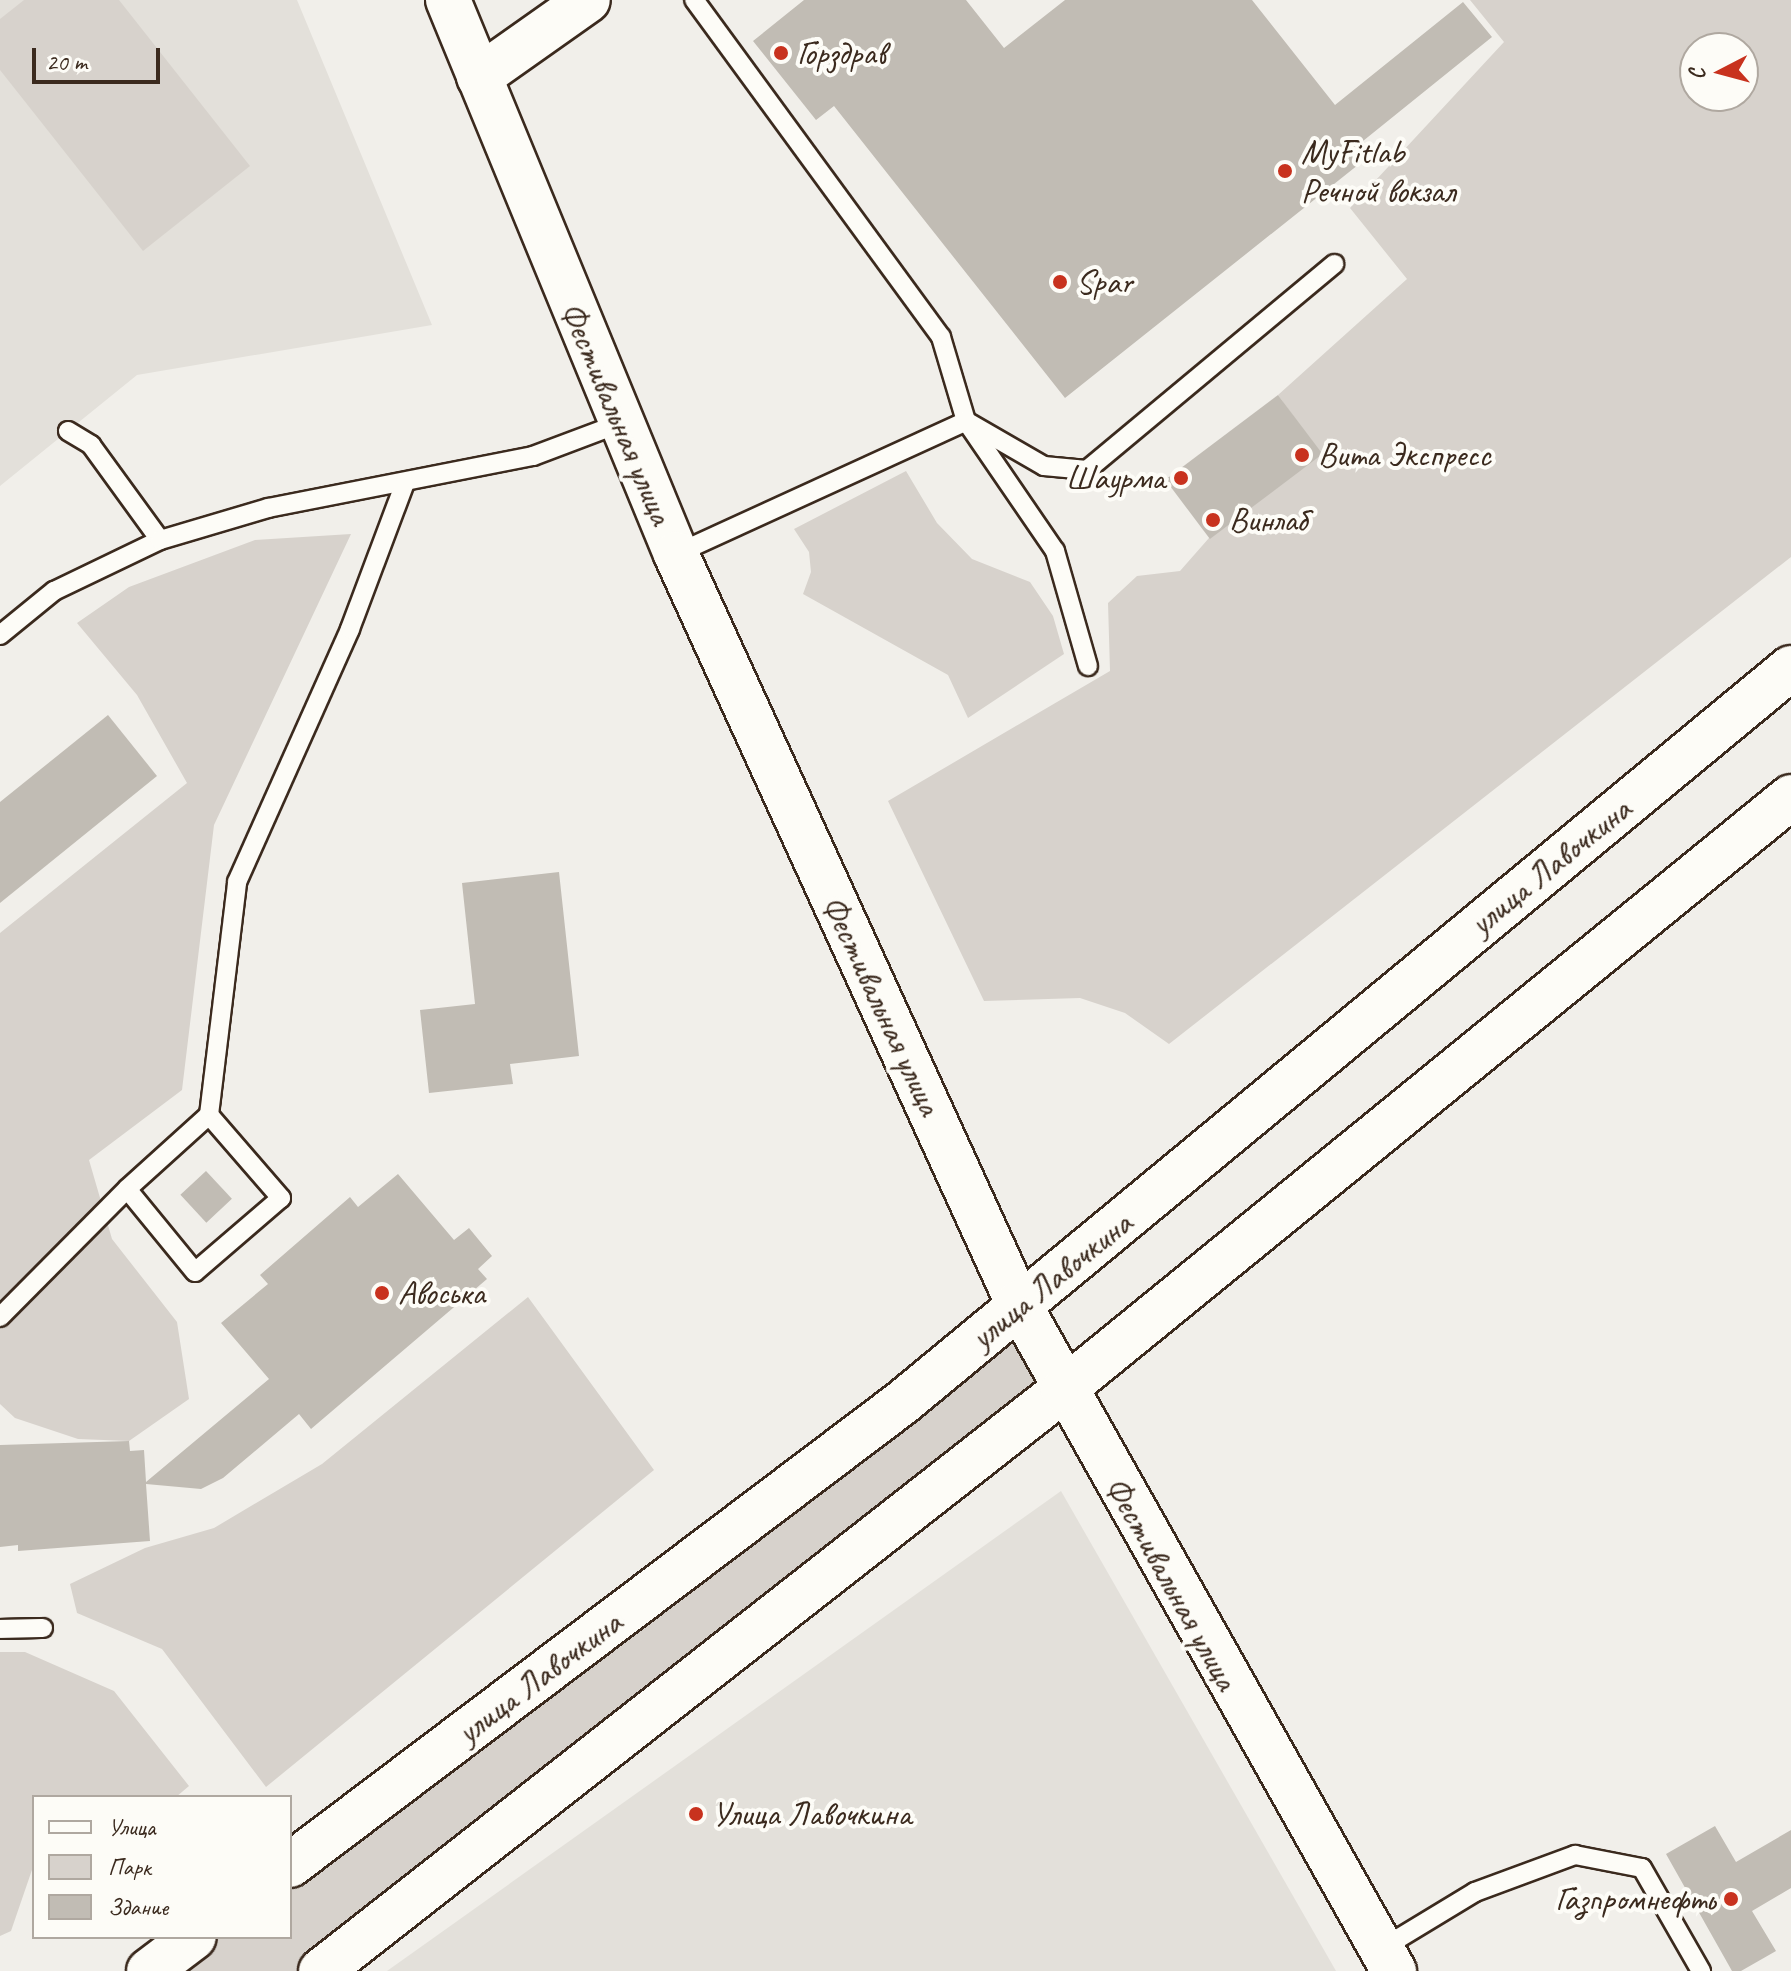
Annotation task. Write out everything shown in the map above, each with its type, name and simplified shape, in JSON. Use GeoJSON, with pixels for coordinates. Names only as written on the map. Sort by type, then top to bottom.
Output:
{"type":"FeatureCollection","features":[{"type":"Feature","properties":{"kind":"main road","name":"Фестивальная улица"},"geometry":{"type":"LineString","coordinates":[[448,0],[676,554],[1018,1303],[1063,1390],[1388,1960]]}},
{"type":"Feature","properties":{"kind":"main road"},"geometry":{"type":"LineString","coordinates":[[479,77],[588,0]]}},
{"type":"Feature","properties":{"kind":"main road","name":"улица Лавочкина"},"geometry":{"type":"LineString","coordinates":[[292,1863],[903,1402],[1018,1303],[1114,1231],[1791,668]]}},
{"type":"Feature","properties":{"kind":"main road"},"geometry":{"type":"LineString","coordinates":[[321,1971],[1063,1390],[1791,797]]}},
{"type":"Feature","properties":{"kind":"main road"},"geometry":{"type":"LineString","coordinates":[[149,1971],[191,1939]]}},
{"type":"Feature","properties":{"kind":"lane"},"geometry":{"type":"LineString","coordinates":[[694,0],[941,337],[966,421],[1055,551],[1088,666]]}},
{"type":"Feature","properties":{"kind":"lane"},"geometry":{"type":"LineString","coordinates":[[966,421],[1044,466],[1087,470],[1334,264]]}},
{"type":"Feature","properties":{"kind":"lane"},"geometry":{"type":"LineString","coordinates":[[676,554],[966,421]]}},
{"type":"Feature","properties":{"kind":"lane"},"geometry":{"type":"LineString","coordinates":[[0,635],[54,591],[160,540],[268,508],[533,456],[621,423]]}},
{"type":"Feature","properties":{"kind":"lane"},"geometry":{"type":"LineString","coordinates":[[68,431],[91,445],[160,540]]}},
{"type":"Feature","properties":{"kind":"lane"},"geometry":{"type":"LineString","coordinates":[[0,1317],[127,1189],[209,1115],[237,882],[350,629],[405,483]]}},
{"type":"Feature","properties":{"kind":"lane"},"geometry":{"type":"LineString","coordinates":[[127,1189],[195,1272],[281,1198],[209,1115]]}},
{"type":"Feature","properties":{"kind":"lane"},"geometry":{"type":"LineString","coordinates":[[0,1629],[43,1628]]}},
{"type":"Feature","properties":{"kind":"lane"},"geometry":{"type":"LineString","coordinates":[[1388,1960],[1475,1892],[1575,1855],[1642,1868],[1701,1971]]}},
{"type":"Feature","properties":{"kind":"shaded area"},"geometry":{"type":"Polygon","coordinates":[[[0,0],[297,0],[432,325],[137,375],[0,486],[0,0]]]}},
{"type":"Feature","properties":{"kind":"shaded area"},"geometry":{"type":"Polygon","coordinates":[[[1061,1491],[1336,1971],[387,1971],[1061,1491]]]}},
{"type":"Feature","properties":{"kind":"green space"},"geometry":{"type":"Polygon","coordinates":[[[24,0],[119,0],[250,166],[143,251],[0,70],[0,19],[24,0]]]}},
{"type":"Feature","properties":{"kind":"green space"},"geometry":{"type":"Polygon","coordinates":[[[1470,0],[1791,0],[1791,557],[1169,1044],[1125,1013],[1080,998],[984,1001],[888,801],[1110,671],[1108,603],[1137,576],[1180,571],[1209,538],[1321,454],[1278,395],[1407,279],[1350,208],[1504,42],[1470,0]]]}},
{"type":"Feature","properties":{"kind":"green space"},"geometry":{"type":"Polygon","coordinates":[[[906,471],[937,523],[972,559],[1030,582],[1053,616],[1064,654],[968,718],[948,675],[803,594],[811,572],[809,552],[794,529],[906,471]]]}},
{"type":"Feature","properties":{"kind":"green space"},"geometry":{"type":"Polygon","coordinates":[[[351,534],[214,825],[182,1090],[89,1160],[112,1239],[177,1322],[189,1399],[129,1441],[78,1439],[15,1418],[0,1404],[0,933],[187,783],[137,695],[77,623],[129,587],[255,540],[351,534]]]}},
{"type":"Feature","properties":{"kind":"green space"},"geometry":{"type":"Polygon","coordinates":[[[528,1297],[654,1470],[266,1787],[162,1649],[77,1613],[70,1584],[145,1548],[214,1528],[322,1464],[528,1297]]]}},
{"type":"Feature","properties":{"kind":"green space"},"geometry":{"type":"Polygon","coordinates":[[[1018,1303],[1063,1390],[321,1971],[149,1971],[191,1939],[292,1939],[292,1863],[1018,1303]]]}},
{"type":"Feature","properties":{"kind":"green space"},"geometry":{"type":"Polygon","coordinates":[[[0,1652],[25,1652],[114,1691],[189,1786],[178,1795],[32,1795],[32,1870],[11,1931],[0,1936],[0,1652]]]}},
{"type":"Feature","properties":{"kind":"building"},"geometry":{"type":"Polygon","coordinates":[[[804,0],[966,0],[1004,48],[1065,0],[1252,0],[1335,105],[1463,2],[1492,37],[1363,141],[1373,153],[1065,398],[834,106],[816,120],[753,41],[804,0]]]}},
{"type":"Feature","properties":{"kind":"building"},"geometry":{"type":"Polygon","coordinates":[[[1278,395],[1323,454],[1210,539],[1165,480],[1278,395]]]}},
{"type":"Feature","properties":{"kind":"building"},"geometry":{"type":"Polygon","coordinates":[[[108,715],[157,776],[0,903],[0,802],[108,715]]]}},
{"type":"Feature","properties":{"kind":"building"},"geometry":{"type":"Polygon","coordinates":[[[559,872],[579,1056],[510,1064],[513,1084],[429,1093],[420,1010],[475,1004],[462,883],[559,872]]]}},
{"type":"Feature","properties":{"kind":"building"},"geometry":{"type":"Polygon","coordinates":[[[206,1171],[232,1199],[206,1223],[180,1195],[206,1171]]]}},
{"type":"Feature","properties":{"kind":"building"},"geometry":{"type":"Polygon","coordinates":[[[398,1174],[454,1240],[469,1228],[492,1256],[478,1269],[487,1279],[311,1429],[299,1414],[223,1478],[201,1489],[146,1484],[150,1541],[18,1551],[18,1545],[0,1547],[0,1445],[129,1441],[130,1451],[144,1450],[146,1482],[269,1379],[221,1323],[268,1284],[260,1275],[350,1197],[358,1207],[398,1174]]]}},
{"type":"Feature","properties":{"kind":"building","name":"Газпромнефть"},"geometry":{"type":"Polygon","coordinates":[[[1715,1826],[1736,1862],[1791,1830],[1791,1888],[1752,1911],[1776,1951],[1741,1971],[1732,1971],[1666,1854],[1715,1826]]]}},
{"type":"Feature","properties":{"kind":"place","name":"Горздрав"},"geometry":{"type":"Point","coordinates":[781,53]}},
{"type":"Feature","properties":{"kind":"place","name":"MyFitlab Речной вокзал"},"geometry":{"type":"Point","coordinates":[1285,171]}},
{"type":"Feature","properties":{"kind":"place","name":"Spar"},"geometry":{"type":"Point","coordinates":[1060,282]}},
{"type":"Feature","properties":{"kind":"place","name":"Вита Экспресс"},"geometry":{"type":"Point","coordinates":[1302,455]}},
{"type":"Feature","properties":{"kind":"place","name":"Шаурма"},"geometry":{"type":"Point","coordinates":[1181,478]}},
{"type":"Feature","properties":{"kind":"place","name":"Винлаб"},"geometry":{"type":"Point","coordinates":[1213,520]}},
{"type":"Feature","properties":{"kind":"place","name":"Авоська"},"geometry":{"type":"Point","coordinates":[382,1293]}},
{"type":"Feature","properties":{"kind":"place","name":"Улица Лавочкина"},"geometry":{"type":"Point","coordinates":[696,1814]}},
{"type":"Feature","properties":{"kind":"place","name":"Газпромнефть"},"geometry":{"type":"Point","coordinates":[1731,1899]}}]}
